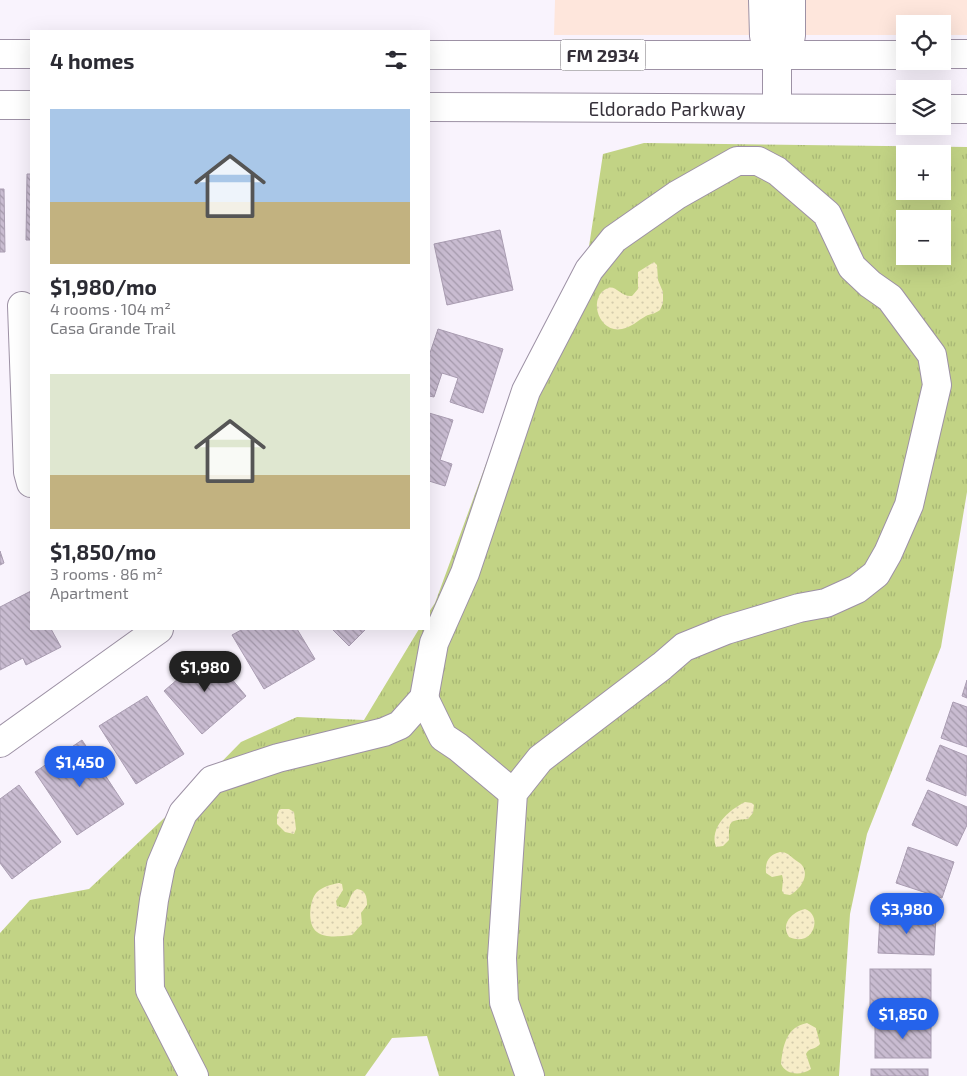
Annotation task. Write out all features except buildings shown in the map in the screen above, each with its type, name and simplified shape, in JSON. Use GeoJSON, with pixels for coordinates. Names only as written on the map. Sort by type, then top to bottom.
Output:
{"type":"FeatureCollection","features":[{"type":"Feature","properties":{"kind":"main road"},"geometry":{"type":"LineString","coordinates":[[763,0],[764,36],[777,56],[777,108]]}},
{"type":"Feature","properties":{"kind":"main road"},"geometry":{"type":"LineString","coordinates":[[777,56],[791,36],[791,0]]}},
{"type":"Feature","properties":{"kind":"main road"},"geometry":{"type":"LineString","coordinates":[[0,54],[30,54]]}},
{"type":"Feature","properties":{"kind":"main road"},"geometry":{"type":"LineString","coordinates":[[951,54],[967,54]]}},
{"type":"Feature","properties":{"kind":"main road","name":"FM 2934"},"geometry":{"type":"LineString","coordinates":[[430,55],[896,55]]}},
{"type":"Feature","properties":{"kind":"main road"},"geometry":{"type":"LineString","coordinates":[[0,105],[30,105]]}},
{"type":"Feature","properties":{"kind":"main road","name":"Eldorado Parkway"},"geometry":{"type":"LineString","coordinates":[[430,107],[896,109]]}},
{"type":"Feature","properties":{"kind":"main road"},"geometry":{"type":"LineString","coordinates":[[951,109],[967,109]]}},
{"type":"Feature","properties":{"kind":"main road"},"geometry":{"type":"LineString","coordinates":[[194,1076],[150,990],[149,938],[154,900],[161,865],[183,813],[212,780],[278,758],[400,726],[424,698],[434,643],[465,573],[526,392],[589,270],[614,238],[677,195],[737,161],[758,161],[777,171],[827,214],[852,267],[870,284],[890,298],[932,355],[937,385],[909,505],[876,574],[857,589],[826,603],[799,608],[735,627],[684,646],[662,666],[540,759],[513,793],[502,958],[504,1002],[530,1076]]}},
{"type":"Feature","properties":{"kind":"main road"},"geometry":{"type":"LineString","coordinates":[[18,306],[27,462],[30,479]]}},
{"type":"Feature","properties":{"kind":"main road"},"geometry":{"type":"LineString","coordinates":[[0,743],[130,637],[155,630]]}},
{"type":"Feature","properties":{"kind":"main road"},"geometry":{"type":"LineString","coordinates":[[424,698],[443,737]]}},
{"type":"Feature","properties":{"kind":"main road"},"geometry":{"type":"LineString","coordinates":[[388,730],[443,737],[458,747],[513,793]]}},
{"type":"Feature","properties":{"kind":"shaded area"},"geometry":{"type":"Polygon","coordinates":[[[555,0],[967,0],[967,35],[951,35],[951,15],[896,15],[896,35],[554,35],[555,0]]]}},
{"type":"Feature","properties":{"kind":"green space"},"geometry":{"type":"Polygon","coordinates":[[[644,143],[896,146],[896,200],[951,200],[951,147],[967,147],[967,492],[941,647],[867,834],[850,914],[839,1076],[439,1076],[427,1036],[392,1038],[365,1076],[0,1076],[0,933],[30,900],[89,889],[195,789],[241,742],[297,717],[364,720],[418,630],[430,630],[430,610],[435,603],[486,464],[588,253],[603,154],[644,143]]]}},
{"type":"Feature","properties":{"kind":"sand"},"geometry":{"type":"Polygon","coordinates":[[[654,262],[657,265],[658,280],[663,292],[663,303],[660,310],[626,328],[614,329],[607,326],[601,320],[598,313],[598,298],[602,292],[611,288],[625,295],[632,296],[638,289],[638,272],[654,262]]]}},
{"type":"Feature","properties":{"kind":"sand"},"geometry":{"type":"Polygon","coordinates":[[[745,802],[754,805],[753,813],[748,819],[733,821],[729,829],[729,840],[723,846],[716,847],[715,833],[718,826],[727,814],[745,802]]]}},
{"type":"Feature","properties":{"kind":"sand"},"geometry":{"type":"Polygon","coordinates":[[[281,809],[289,809],[294,812],[296,829],[294,834],[285,832],[277,824],[277,815],[281,809]]]}},
{"type":"Feature","properties":{"kind":"sand"},"geometry":{"type":"Polygon","coordinates":[[[780,852],[788,854],[804,868],[805,877],[801,886],[790,895],[784,894],[782,891],[782,875],[772,877],[766,873],[766,865],[769,859],[780,852]]]}},
{"type":"Feature","properties":{"kind":"sand"},"geometry":{"type":"Polygon","coordinates":[[[339,883],[342,884],[343,890],[336,901],[337,906],[345,908],[357,889],[365,894],[367,905],[361,913],[362,924],[352,935],[325,936],[317,932],[312,924],[310,912],[312,901],[319,890],[339,883]]]}},
{"type":"Feature","properties":{"kind":"sand"},"geometry":{"type":"Polygon","coordinates":[[[805,909],[811,912],[814,917],[813,929],[810,935],[798,939],[789,937],[786,928],[789,919],[805,909]]]}},
{"type":"Feature","properties":{"kind":"sand"},"geometry":{"type":"Polygon","coordinates":[[[807,1023],[816,1028],[820,1044],[809,1050],[806,1054],[811,1069],[803,1073],[790,1072],[783,1068],[781,1064],[787,1038],[794,1029],[807,1023]]]}}]}
